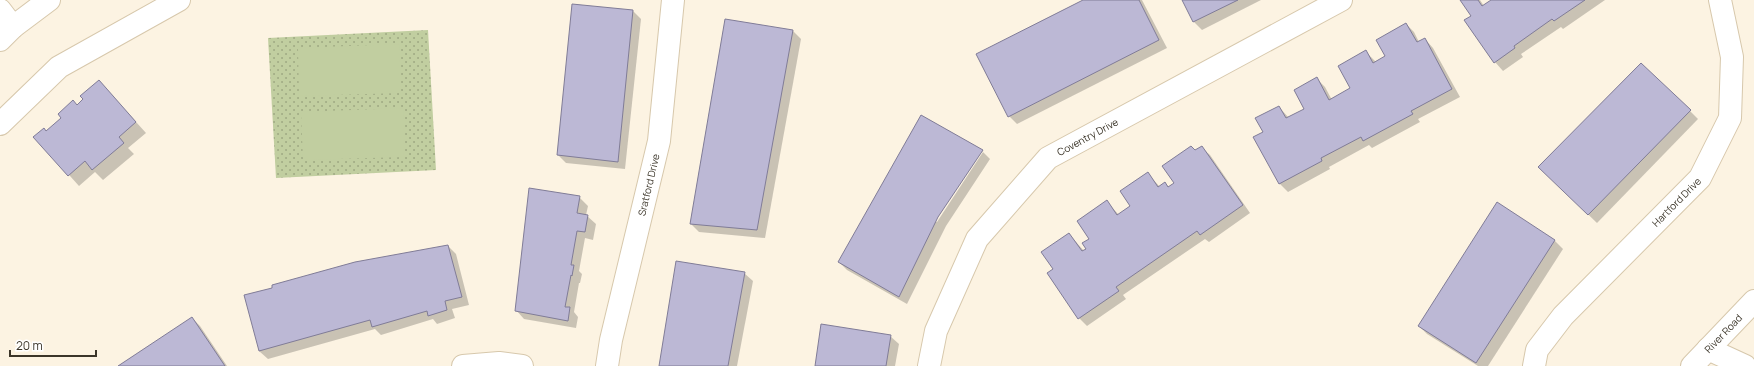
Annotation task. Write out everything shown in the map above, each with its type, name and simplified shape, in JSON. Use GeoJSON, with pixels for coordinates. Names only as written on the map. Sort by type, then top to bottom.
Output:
{"type":"FeatureCollection","features":[{"type":"Feature","properties":{"kind":"street"},"geometry":{"type":"LineString","coordinates":[[4,26],[49,0]]}},
{"type":"Feature","properties":{"kind":"street"},"geometry":{"type":"LineString","coordinates":[[0,124],[59,67],[179,0]]}},
{"type":"Feature","properties":{"kind":"street","name":"Sratford Drive"},"geometry":{"type":"LineString","coordinates":[[607,366],[611,340],[659,142],[673,0]]}},
{"type":"Feature","properties":{"kind":"street","name":"Coventry Drive"},"geometry":{"type":"LineString","coordinates":[[929,366],[936,331],[977,239],[1048,158],[1341,0]]}},
{"type":"Feature","properties":{"kind":"street","name":"Hartford Drive"},"geometry":{"type":"LineString","coordinates":[[1534,366],[1537,350],[1562,316],[1700,178],[1730,118],[1732,57],[1720,0]]}},
{"type":"Feature","properties":{"kind":"street","name":"River Road"},"geometry":{"type":"LineString","coordinates":[[1692,366],[1754,301]]}},
{"type":"Feature","properties":{"kind":"street"},"geometry":{"type":"LineString","coordinates":[[1708,349],[1745,366]]}},
{"type":"Feature","properties":{"kind":"street"},"geometry":{"type":"LineString","coordinates":[[463,366],[499,363],[522,366]]}},
{"type":"Feature","properties":{"kind":"green space"},"geometry":{"type":"Polygon","coordinates":[[[428,30],[436,170],[276,178],[268,38],[428,30]]]}},
{"type":"Feature","properties":{"kind":"green space"},"geometry":{"type":"Polygon","coordinates":[[[399,44],[401,93],[299,96],[298,48],[399,44]]]}},
{"type":"Feature","properties":{"kind":"green space"},"geometry":{"type":"Polygon","coordinates":[[[403,108],[404,157],[303,160],[301,112],[403,108]]]}},
{"type":"Feature","properties":{"kind":"building"},"geometry":{"type":"Polygon","coordinates":[[[1083,0],[1139,0],[1159,40],[1008,117],[976,54],[1083,0]]]}},
{"type":"Feature","properties":{"kind":"building"},"geometry":{"type":"Polygon","coordinates":[[[1182,0],[1238,0],[1193,22],[1182,0]]]}},
{"type":"Feature","properties":{"kind":"building"},"geometry":{"type":"Polygon","coordinates":[[[1460,0],[1478,0],[1482,6],[1491,0],[1585,0],[1554,21],[1552,19],[1514,46],[1515,48],[1494,63],[1464,20],[1471,16],[1460,0]]]}},
{"type":"Feature","properties":{"kind":"building"},"geometry":{"type":"Polygon","coordinates":[[[572,4],[633,10],[618,162],[557,155],[572,4]]]}},
{"type":"Feature","properties":{"kind":"building"},"geometry":{"type":"Polygon","coordinates":[[[725,19],[793,30],[757,230],[690,224],[725,19]]]}},
{"type":"Feature","properties":{"kind":"building"},"geometry":{"type":"Polygon","coordinates":[[[1406,23],[1417,42],[1425,38],[1452,89],[1411,111],[1413,114],[1363,141],[1361,137],[1321,158],[1322,161],[1279,184],[1253,137],[1263,132],[1255,118],[1279,106],[1286,118],[1304,109],[1294,90],[1317,77],[1329,100],[1350,88],[1338,66],[1366,50],[1373,63],[1385,56],[1376,40],[1406,23]]]}},
{"type":"Feature","properties":{"kind":"building"},"geometry":{"type":"Polygon","coordinates":[[[1641,63],[1691,110],[1588,215],[1538,167],[1641,63]]]}},
{"type":"Feature","properties":{"kind":"building"},"geometry":{"type":"Polygon","coordinates":[[[99,80],[136,122],[119,137],[124,143],[92,170],[85,161],[68,176],[33,137],[44,128],[46,131],[61,118],[58,114],[73,100],[77,105],[83,99],[80,96],[99,80]]]}},
{"type":"Feature","properties":{"kind":"building"},"geometry":{"type":"Polygon","coordinates":[[[921,115],[983,150],[938,217],[899,297],[838,262],[921,115]]]}},
{"type":"Feature","properties":{"kind":"building"},"geometry":{"type":"Polygon","coordinates":[[[1191,146],[1195,150],[1202,146],[1243,205],[1200,235],[1197,231],[1116,287],[1119,291],[1078,319],[1047,273],[1053,269],[1041,252],[1069,233],[1082,251],[1086,249],[1082,243],[1089,239],[1077,221],[1107,200],[1117,215],[1130,206],[1120,191],[1148,172],[1158,187],[1165,182],[1168,187],[1174,183],[1162,166],[1191,146]]]}},
{"type":"Feature","properties":{"kind":"building"},"geometry":{"type":"Polygon","coordinates":[[[529,188],[580,196],[577,213],[588,215],[585,232],[577,231],[571,265],[574,265],[565,307],[570,307],[568,321],[515,311],[529,188]]]}},
{"type":"Feature","properties":{"kind":"building"},"geometry":{"type":"Polygon","coordinates":[[[1497,202],[1555,240],[1476,363],[1418,326],[1497,202]]]}},
{"type":"Feature","properties":{"kind":"building"},"geometry":{"type":"Polygon","coordinates":[[[448,245],[462,297],[445,301],[447,310],[428,316],[427,311],[372,327],[370,320],[259,351],[244,295],[272,288],[272,285],[355,262],[448,245]]]}},
{"type":"Feature","properties":{"kind":"building"},"geometry":{"type":"Polygon","coordinates":[[[676,261],[745,272],[728,366],[659,366],[676,261]]]}},
{"type":"Feature","properties":{"kind":"building"},"geometry":{"type":"Polygon","coordinates":[[[192,317],[225,366],[118,366],[192,317]]]}},
{"type":"Feature","properties":{"kind":"building"},"geometry":{"type":"Polygon","coordinates":[[[821,324],[891,335],[886,366],[815,366],[821,324]]]}}]}
